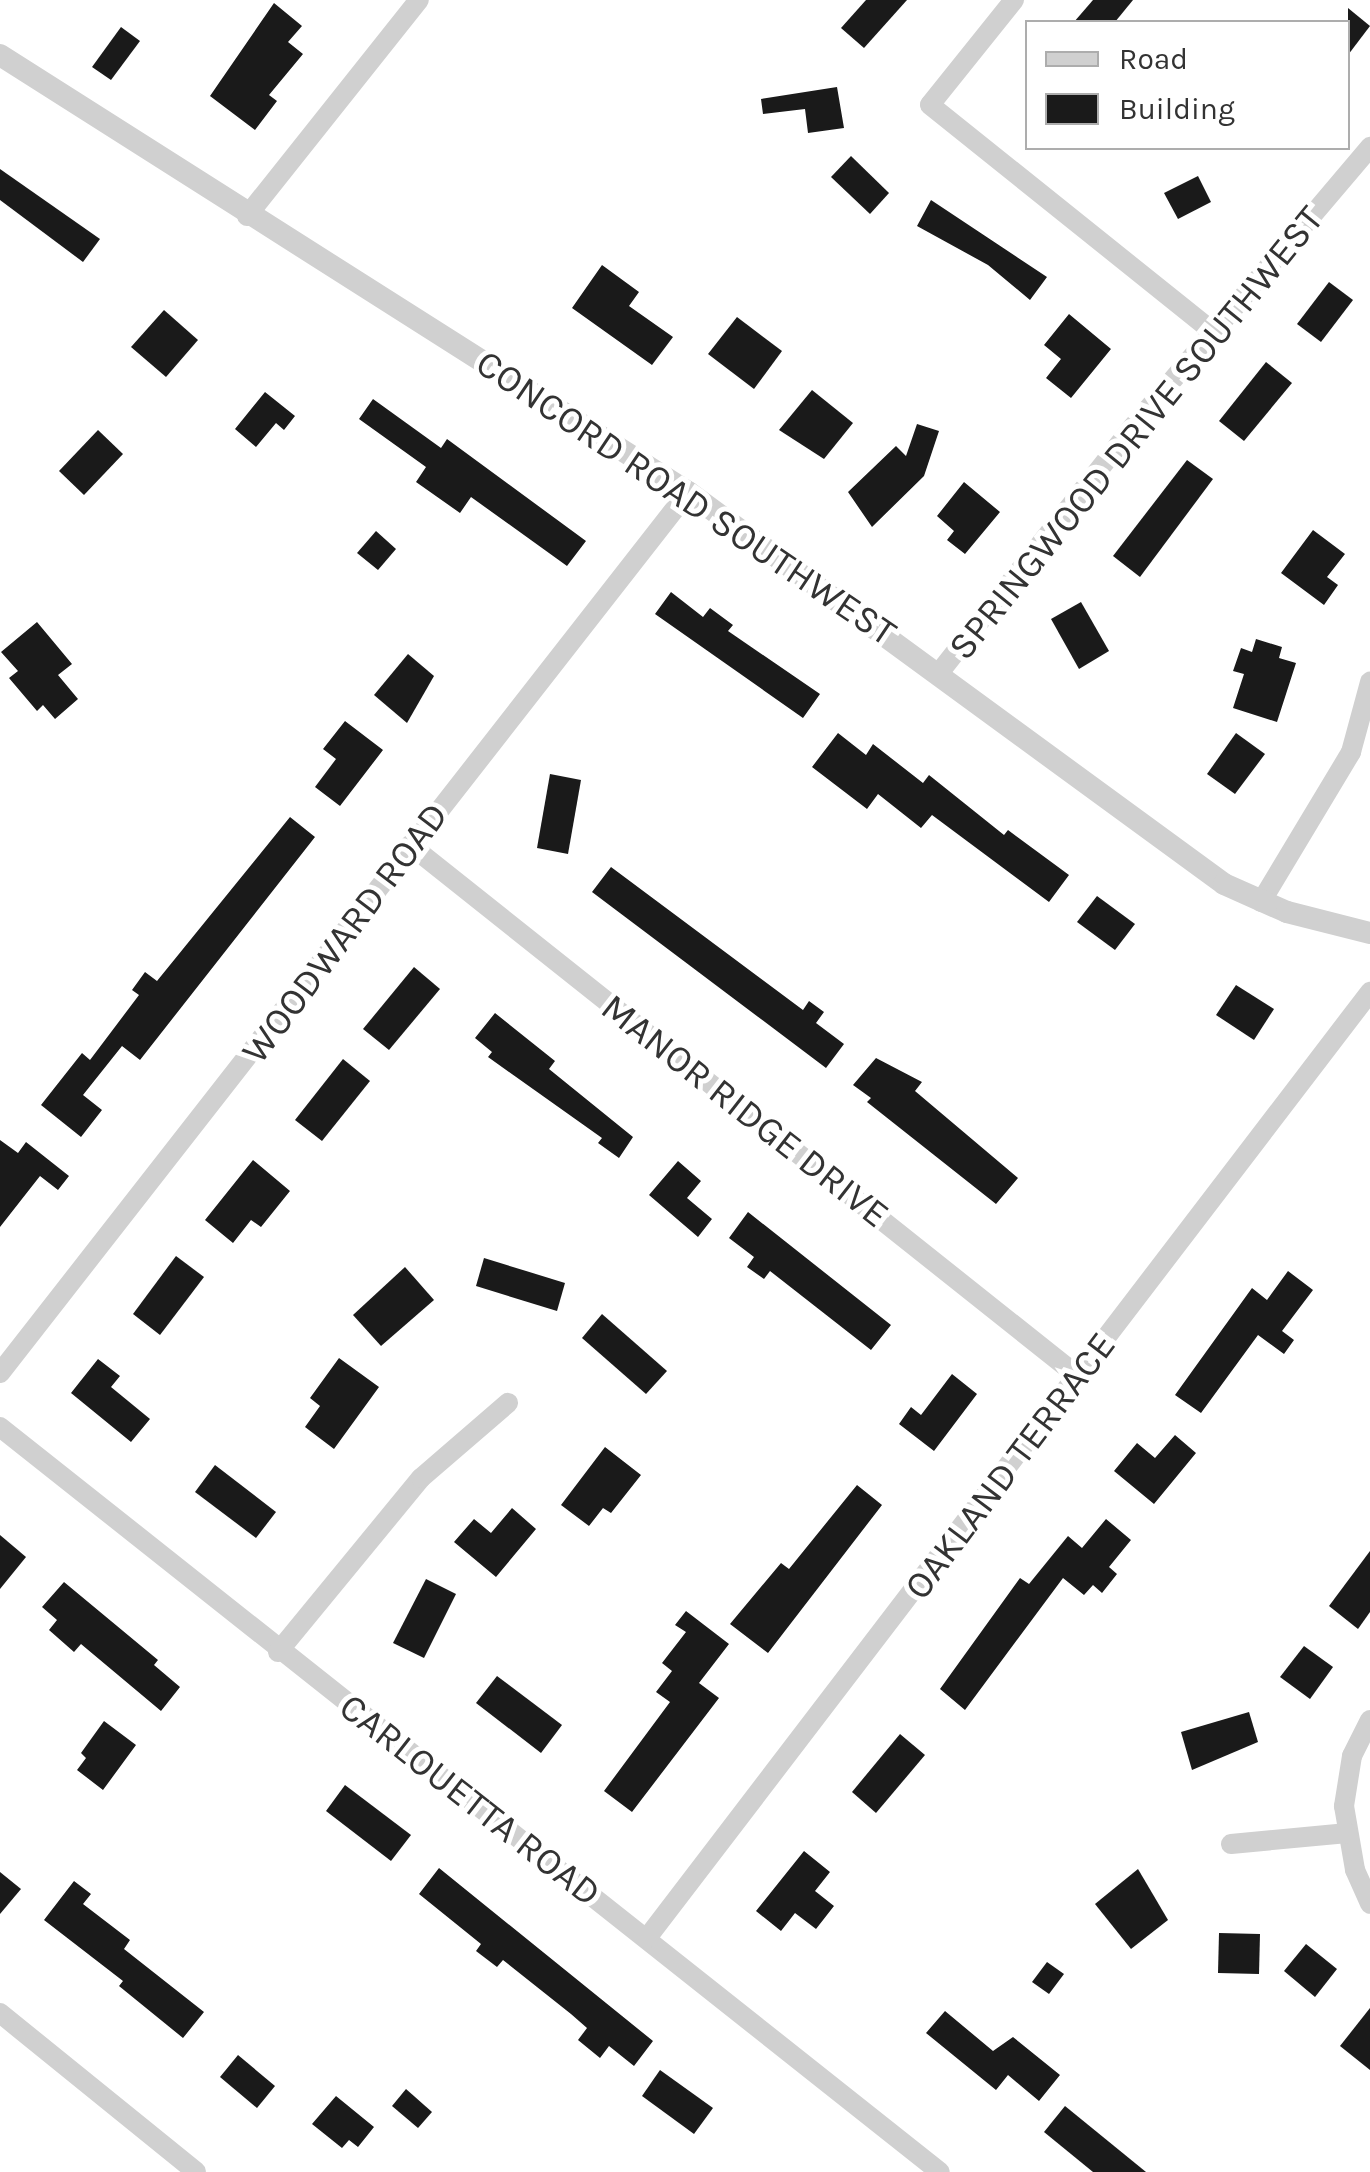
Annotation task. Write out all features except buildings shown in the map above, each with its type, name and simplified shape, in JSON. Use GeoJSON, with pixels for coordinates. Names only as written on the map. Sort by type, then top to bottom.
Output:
{"type":"FeatureCollection","features":[{"type":"Feature","properties":{"kind":"street"},"geometry":{"type":"LineString","coordinates":[[247,216],[419,0]]}},
{"type":"Feature","properties":{"kind":"street"},"geometry":{"type":"LineString","coordinates":[[1014,0],[930,105],[1216,334]]}},
{"type":"Feature","properties":{"kind":"street","name":"CONCORD ROAD SOUTHWEST"},"geometry":{"type":"LineString","coordinates":[[0,55],[247,216],[688,492],[939,673],[1154,837],[1261,902],[1370,933]]}},
{"type":"Feature","properties":{"kind":"street","name":"SPRINGWOOD DRIVE SOUTHWEST"},"geometry":{"type":"LineString","coordinates":[[939,673],[1131,429],[1216,334],[1370,147]]}},
{"type":"Feature","properties":{"kind":"street","name":"WOODWARD ROAD"},"geometry":{"type":"LineString","coordinates":[[0,1373],[259,1048],[410,845],[688,492]]}},
{"type":"Feature","properties":{"kind":"street"},"geometry":{"type":"LineString","coordinates":[[1261,902],[1343,768],[1370,682]]}},
{"type":"Feature","properties":{"kind":"street","name":"MANOR RIDGE DRIVE"},"geometry":{"type":"LineString","coordinates":[[410,845],[1079,1377]]}},
{"type":"Feature","properties":{"kind":"street","name":"OAKLAND TERRACE"},"geometry":{"type":"LineString","coordinates":[[648,1938],[1370,992]]}},
{"type":"Feature","properties":{"kind":"street"},"geometry":{"type":"LineString","coordinates":[[278,1652],[421,1478],[508,1404]]}},
{"type":"Feature","properties":{"kind":"street","name":"CARLOUETTA ROAD"},"geometry":{"type":"LineString","coordinates":[[0,1427],[278,1652],[648,1938],[940,2172]]}},
{"type":"Feature","properties":{"kind":"street"},"geometry":{"type":"LineString","coordinates":[[1370,1720],[1352,1756],[1347,1832],[1370,1904]]}},
{"type":"Feature","properties":{"kind":"street"},"geometry":{"type":"LineString","coordinates":[[1230,1844],[1347,1832]]}},
{"type":"Feature","properties":{"kind":"street"},"geometry":{"type":"LineString","coordinates":[[0,2013],[196,2172]]}}]}
